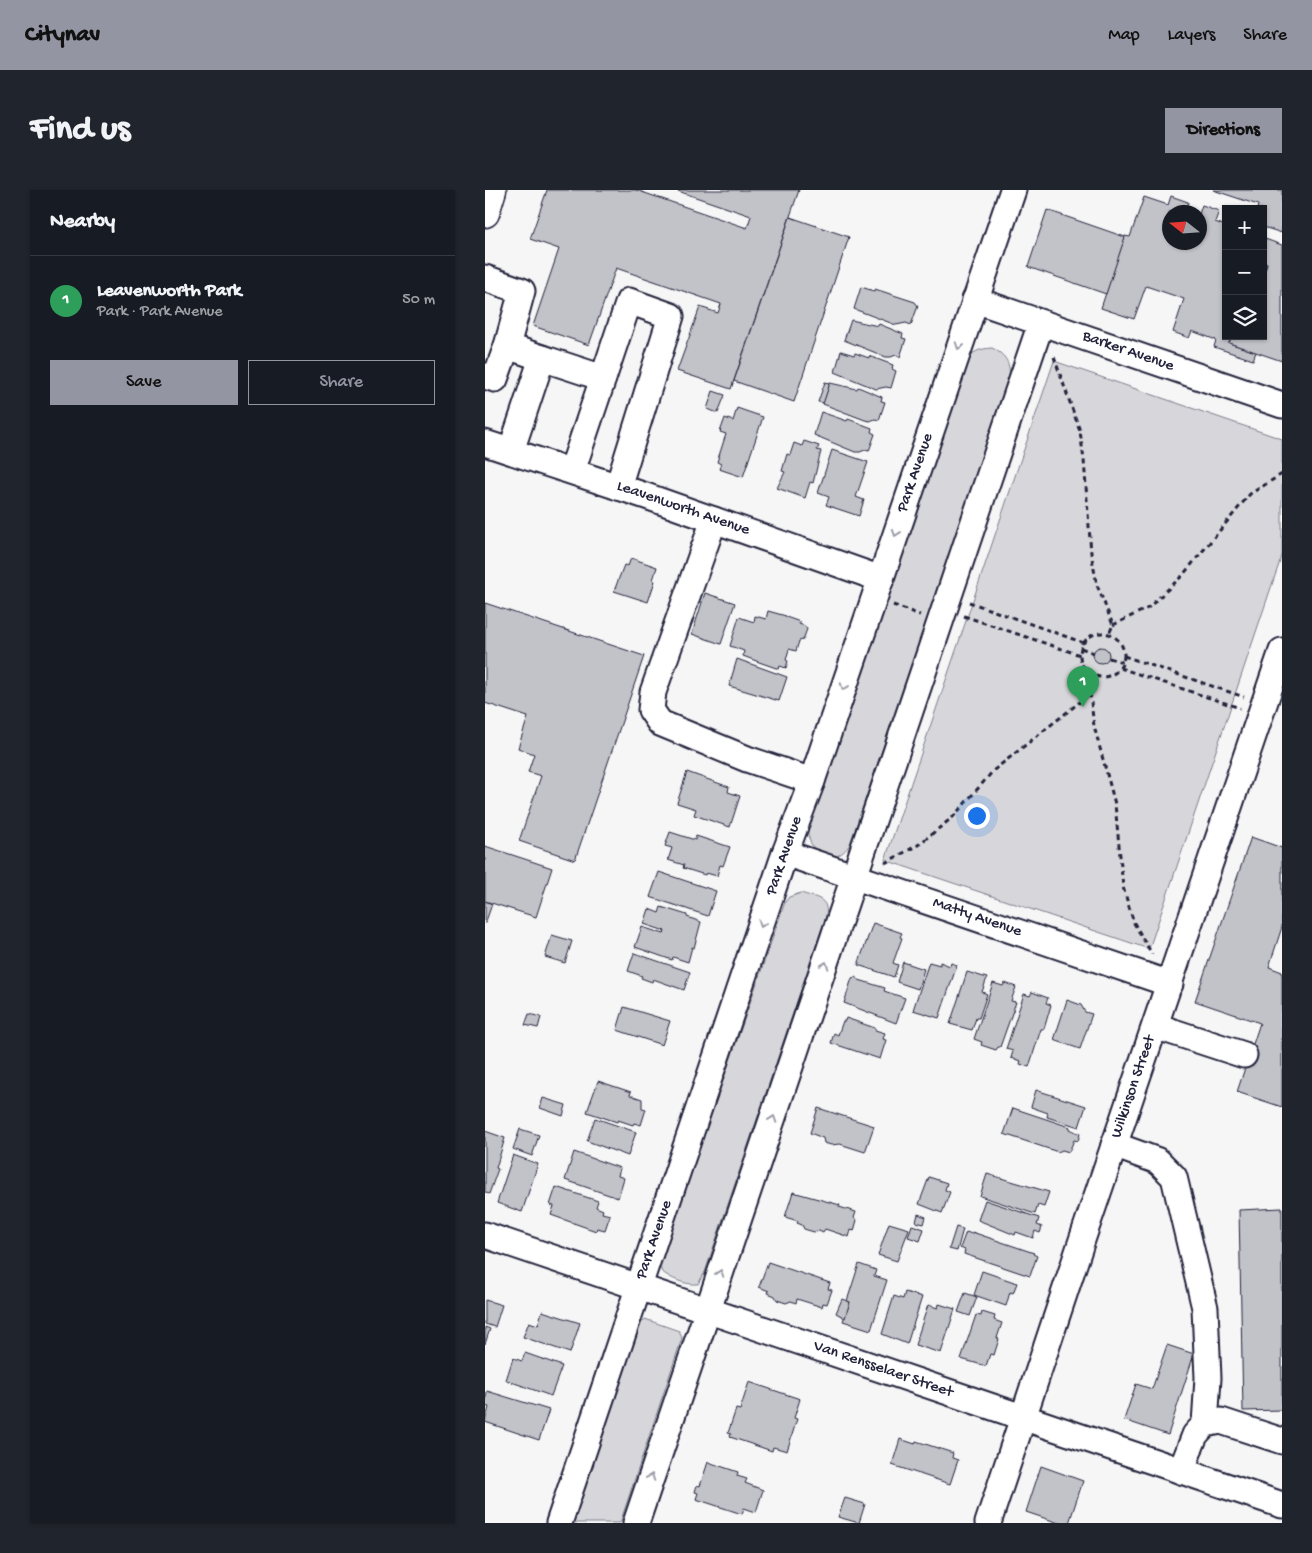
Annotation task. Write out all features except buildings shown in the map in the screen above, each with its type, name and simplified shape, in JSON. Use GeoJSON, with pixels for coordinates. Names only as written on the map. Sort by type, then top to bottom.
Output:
{"type":"FeatureCollection","features":[{"type":"Feature","properties":{"kind":"main road"},"geometry":{"type":"LineString","coordinates":[[485,213],[492,190]]}},
{"type":"Feature","properties":{"kind":"street","name":"Park Avenue"},"geometry":{"type":"LineString","coordinates":[[559,1523],[785,853],[812,781],[1013,190]]}},
{"type":"Feature","properties":{"kind":"street"},"geometry":{"type":"LineString","coordinates":[[485,278],[522,291],[507,346],[495,379],[485,376]]}},
{"type":"Feature","properties":{"kind":"street","name":"Barker Avenue"},"geometry":{"type":"LineString","coordinates":[[975,300],[1282,405]]}},
{"type":"Feature","properties":{"kind":"street"},"geometry":{"type":"LineString","coordinates":[[572,471],[629,301],[671,316],[618,486]]}},
{"type":"Feature","properties":{"kind":"street"},"geometry":{"type":"LineString","coordinates":[[636,1523],[1041,323]]}},
{"type":"Feature","properties":{"kind":"street"},"geometry":{"type":"LineString","coordinates":[[507,346],[603,378]]}},
{"type":"Feature","properties":{"kind":"street"},"geometry":{"type":"LineString","coordinates":[[511,451],[542,358]]}},
{"type":"Feature","properties":{"kind":"street","name":"Leavenworth Avenue"},"geometry":{"type":"LineString","coordinates":[[485,442],[714,520],[877,589]]}},
{"type":"Feature","properties":{"kind":"street"},"geometry":{"type":"LineString","coordinates":[[714,520],[653,692],[651,710],[660,723],[747,759],[812,781]]}},
{"type":"Feature","properties":{"kind":"street","name":"Wilkinson Street"},"geometry":{"type":"LineString","coordinates":[[988,1523],[1114,1145],[1267,709],[1282,651]]}},
{"type":"Feature","properties":{"kind":"street","name":"Matty Avenue"},"geometry":{"type":"LineString","coordinates":[[785,853],[1170,984]]}},
{"type":"Feature","properties":{"kind":"street"},"geometry":{"type":"LineString","coordinates":[[1155,1026],[1245,1055]]}},
{"type":"Feature","properties":{"kind":"street"},"geometry":{"type":"LineString","coordinates":[[1114,1145],[1158,1161],[1174,1177],[1205,1308],[1208,1378],[1205,1424]]}},
{"type":"Feature","properties":{"kind":"street","name":"Van Rensselaer Street"},"geometry":{"type":"LineString","coordinates":[[485,1235],[1282,1505]]}},
{"type":"Feature","properties":{"kind":"street"},"geometry":{"type":"LineString","coordinates":[[1181,1471],[1195,1435],[1205,1424],[1221,1421],[1282,1440]]}},
{"type":"Feature","properties":{"kind":"path"},"geometry":{"type":"LineString","coordinates":[[1041,323],[1081,431],[1091,553],[1097,585],[1113,625]]}},
{"type":"Feature","properties":{"kind":"path"},"geometry":{"type":"LineString","coordinates":[[1109,634],[1113,625],[1148,608],[1182,576],[1250,494],[1282,474]]}},
{"type":"Feature","properties":{"kind":"path"},"geometry":{"type":"LineString","coordinates":[[877,589],[945,609],[1080,655]]}},
{"type":"Feature","properties":{"kind":"path"},"geometry":{"type":"LineString","coordinates":[[945,609],[1084,643]]}},
{"type":"Feature","properties":{"kind":"path"},"geometry":{"type":"LineString","coordinates":[[1100,633],[1109,634],[1116,638],[1122,645],[1124,656],[1120,668],[1111,675],[1103,677],[1087,672],[1080,655],[1084,643],[1091,636],[1100,633]]}},
{"type":"Feature","properties":{"kind":"path"},"geometry":{"type":"LineString","coordinates":[[1081,648],[1094,653]]}},
{"type":"Feature","properties":{"kind":"path"},"geometry":{"type":"LineString","coordinates":[[1124,656],[1267,709]]}},
{"type":"Feature","properties":{"kind":"path"},"geometry":{"type":"LineString","coordinates":[[1109,658],[1123,662]]}},
{"type":"Feature","properties":{"kind":"path"},"geometry":{"type":"LineString","coordinates":[[1120,668],[1267,709]]}},
{"type":"Feature","properties":{"kind":"path"},"geometry":{"type":"LineString","coordinates":[[1095,676],[1090,694],[1094,726],[1115,804],[1123,886],[1134,923],[1170,984]]}},
{"type":"Feature","properties":{"kind":"path"},"geometry":{"type":"LineString","coordinates":[[855,877],[918,845],[953,817],[994,770],[1090,694]]}},
{"type":"Feature","properties":{"kind":"shaded area"},"geometry":{"type":"Polygon","coordinates":[[[992,348],[1007,360],[1009,378],[850,844],[843,852],[836,856],[828,857],[815,850],[810,842],[808,823],[965,362],[977,351],[992,348]]]}},
{"type":"Feature","properties":{"kind":"shaded area"},"geometry":{"type":"Polygon","coordinates":[[[1054,361],[1282,439],[1282,555],[1149,949],[885,860],[1054,361]]]}},
{"type":"Feature","properties":{"kind":"shaded area"},"geometry":{"type":"Polygon","coordinates":[[[801,893],[820,899],[825,905],[826,916],[705,1272],[698,1284],[683,1282],[669,1277],[661,1271],[660,1262],[785,902],[789,897],[801,893]]]}},
{"type":"Feature","properties":{"kind":"shaded area"},"geometry":{"type":"Polygon","coordinates":[[[645,1319],[679,1331],[682,1338],[620,1523],[572,1523],[639,1325],[645,1319]]]}},
{"type":"Feature","properties":{"kind":"place","name":"Leavenworth Park"},"geometry":{"type":"Point","coordinates":[1083,707]}}]}
